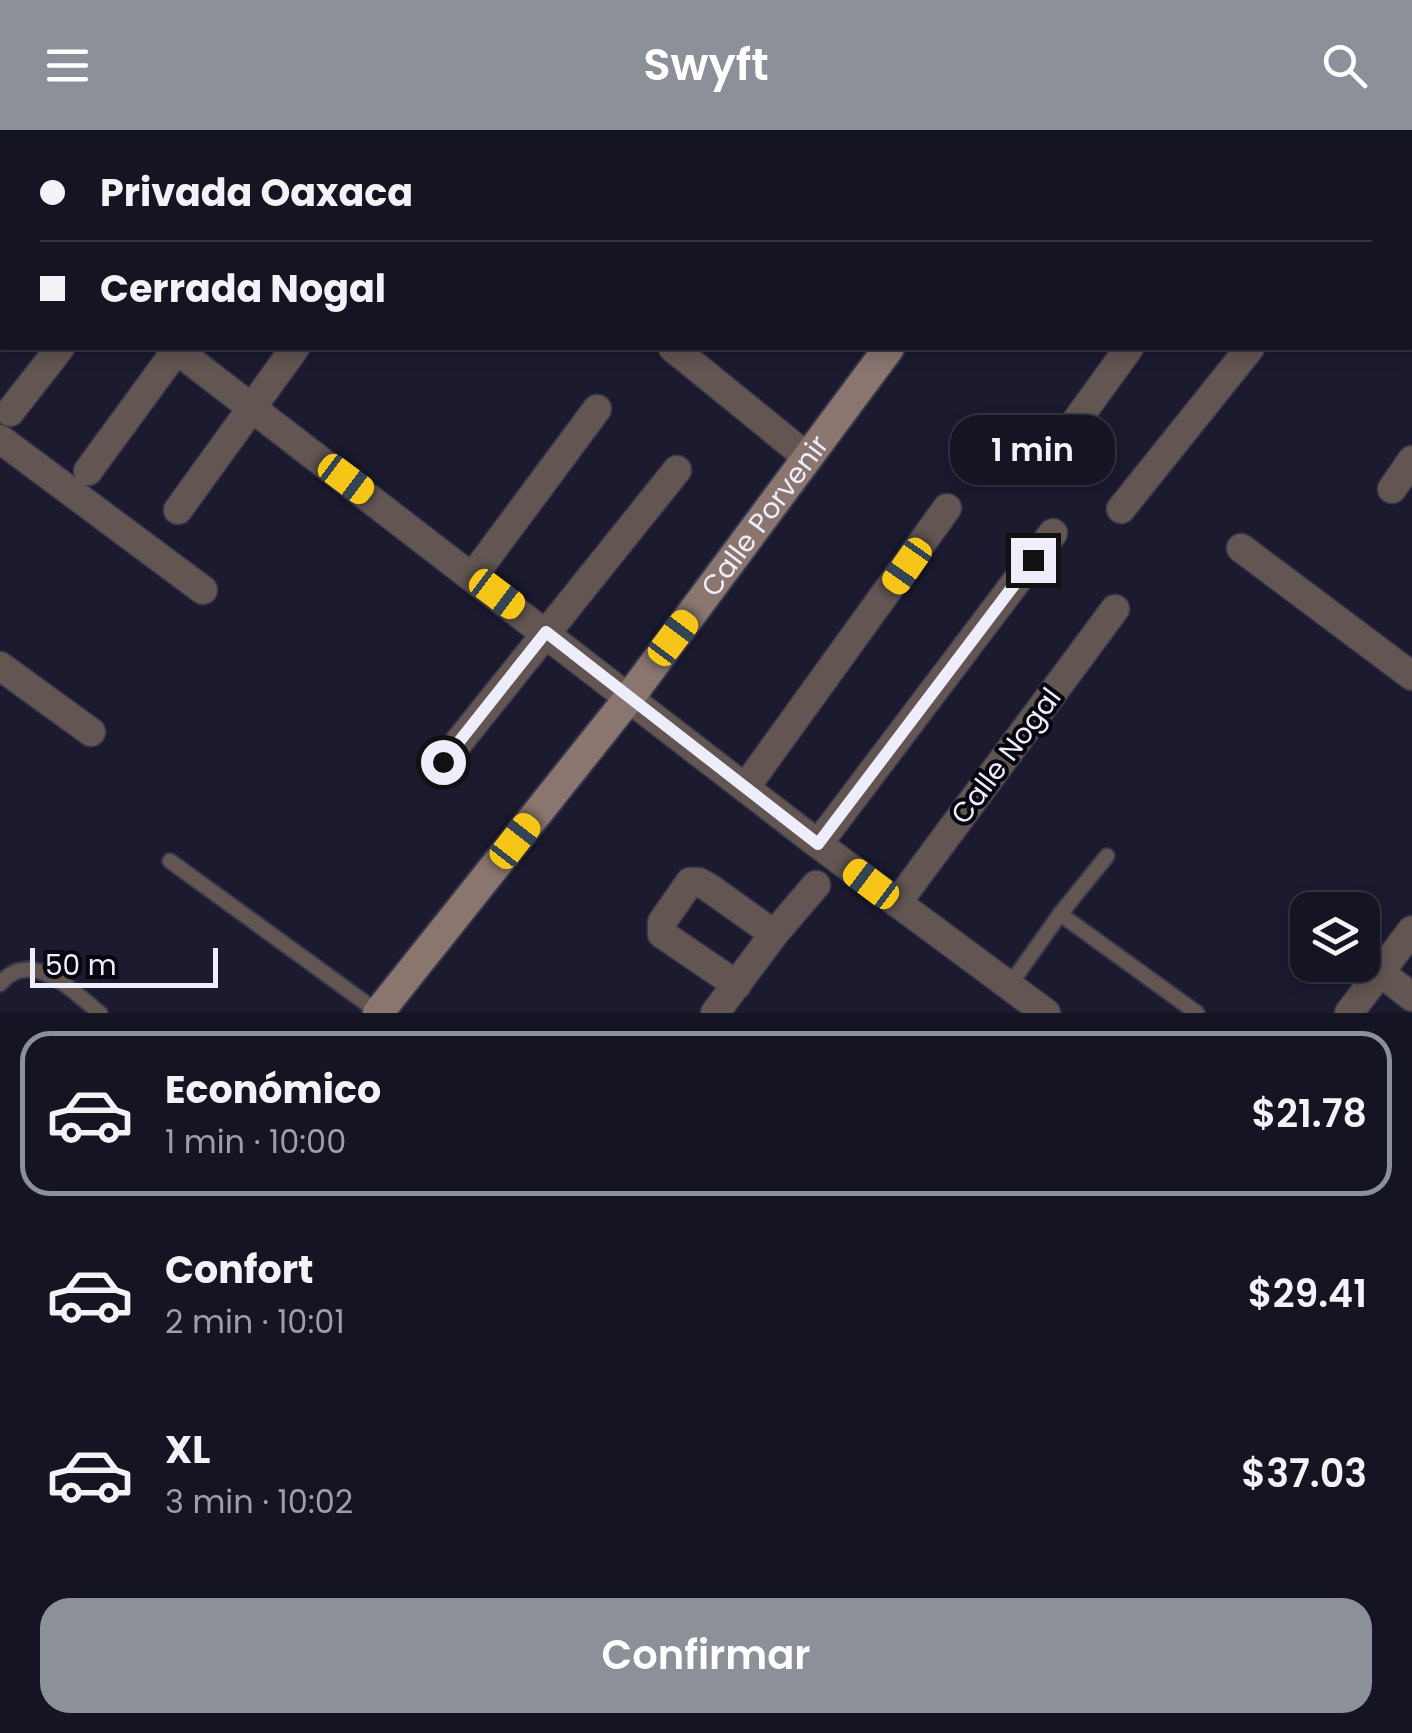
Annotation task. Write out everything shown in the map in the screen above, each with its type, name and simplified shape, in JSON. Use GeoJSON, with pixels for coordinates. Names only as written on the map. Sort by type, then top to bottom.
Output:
{"type":"FeatureCollection","features":[{"type":"Feature","properties":{"kind":"street"},"geometry":{"type":"LineString","coordinates":[[10,412],[58,350]]}},
{"type":"Feature","properties":{"kind":"street"},"geometry":{"type":"LineString","coordinates":[[88,471],[175,350]]}},
{"type":"Feature","properties":{"kind":"street"},"geometry":{"type":"LineString","coordinates":[[179,350],[744,788],[1046,1013]]}},
{"type":"Feature","properties":{"kind":"street"},"geometry":{"type":"LineString","coordinates":[[178,510],[294,350]]}},
{"type":"Feature","properties":{"kind":"street"},"geometry":{"type":"LineString","coordinates":[[675,350],[807,458]]}},
{"type":"Feature","properties":{"kind":"street","name":"Calle Porvenir"},"geometry":{"type":"LineString","coordinates":[[378,1013],[628,698],[888,350]]}},
{"type":"Feature","properties":{"kind":"street"},"geometry":{"type":"LineString","coordinates":[[1077,420],[1128,350]]}},
{"type":"Feature","properties":{"kind":"street"},"geometry":{"type":"LineString","coordinates":[[1121,509],[1248,350]]}},
{"type":"Feature","properties":{"kind":"street"},"geometry":{"type":"LineString","coordinates":[[473,576],[597,408]]}},
{"type":"Feature","properties":{"kind":"street"},"geometry":{"type":"LineString","coordinates":[[0,440],[203,590]]}},
{"type":"Feature","properties":{"kind":"street"},"geometry":{"type":"LineString","coordinates":[[1392,489],[1412,460]]}},
{"type":"Feature","properties":{"kind":"street"},"geometry":{"type":"LineString","coordinates":[[443,762],[676,470]]}},
{"type":"Feature","properties":{"kind":"street"},"geometry":{"type":"LineString","coordinates":[[744,788],[947,508]]}},
{"type":"Feature","properties":{"kind":"street"},"geometry":{"type":"LineString","coordinates":[[818,844],[1053,533]]}},
{"type":"Feature","properties":{"kind":"street"},"geometry":{"type":"LineString","coordinates":[[1241,548],[1412,676]]}},
{"type":"Feature","properties":{"kind":"street","name":"Calle Nogal"},"geometry":{"type":"LineString","coordinates":[[897,903],[1115,609]]}},
{"type":"Feature","properties":{"kind":"street"},"geometry":{"type":"LineString","coordinates":[[0,666],[90,732]]}},
{"type":"Feature","properties":{"kind":"street"},"geometry":{"type":"LineString","coordinates":[[737,984],[662,934],[662,922],[690,882],[708,886],[774,934]]}},
{"type":"Feature","properties":{"kind":"street"},"geometry":{"type":"LineString","coordinates":[[716,1013],[816,885]]}},
{"type":"Feature","properties":{"kind":"street"},"geometry":{"type":"LineString","coordinates":[[1412,930],[1380,972],[1412,998]]}},
{"type":"Feature","properties":{"kind":"street"},"geometry":{"type":"LineString","coordinates":[[1349,1013],[1372,982]]}},
{"type":"Feature","properties":{"kind":"lane"},"geometry":{"type":"LineString","coordinates":[[1009,986],[1107,856]]}},
{"type":"Feature","properties":{"kind":"lane"},"geometry":{"type":"LineString","coordinates":[[170,861],[378,1013]]}},
{"type":"Feature","properties":{"kind":"lane"},"geometry":{"type":"LineString","coordinates":[[1060,914],[1197,1013]]}},
{"type":"Feature","properties":{"kind":"lane"},"geometry":{"type":"LineString","coordinates":[[0,984],[7,975],[28,968],[50,974],[100,1013]]}},
{"type":"Feature","properties":{"kind":"route"},"geometry":{"type":"LineString","coordinates":[[443,762],[546,632],[818,844],[1033,560]]}}]}
